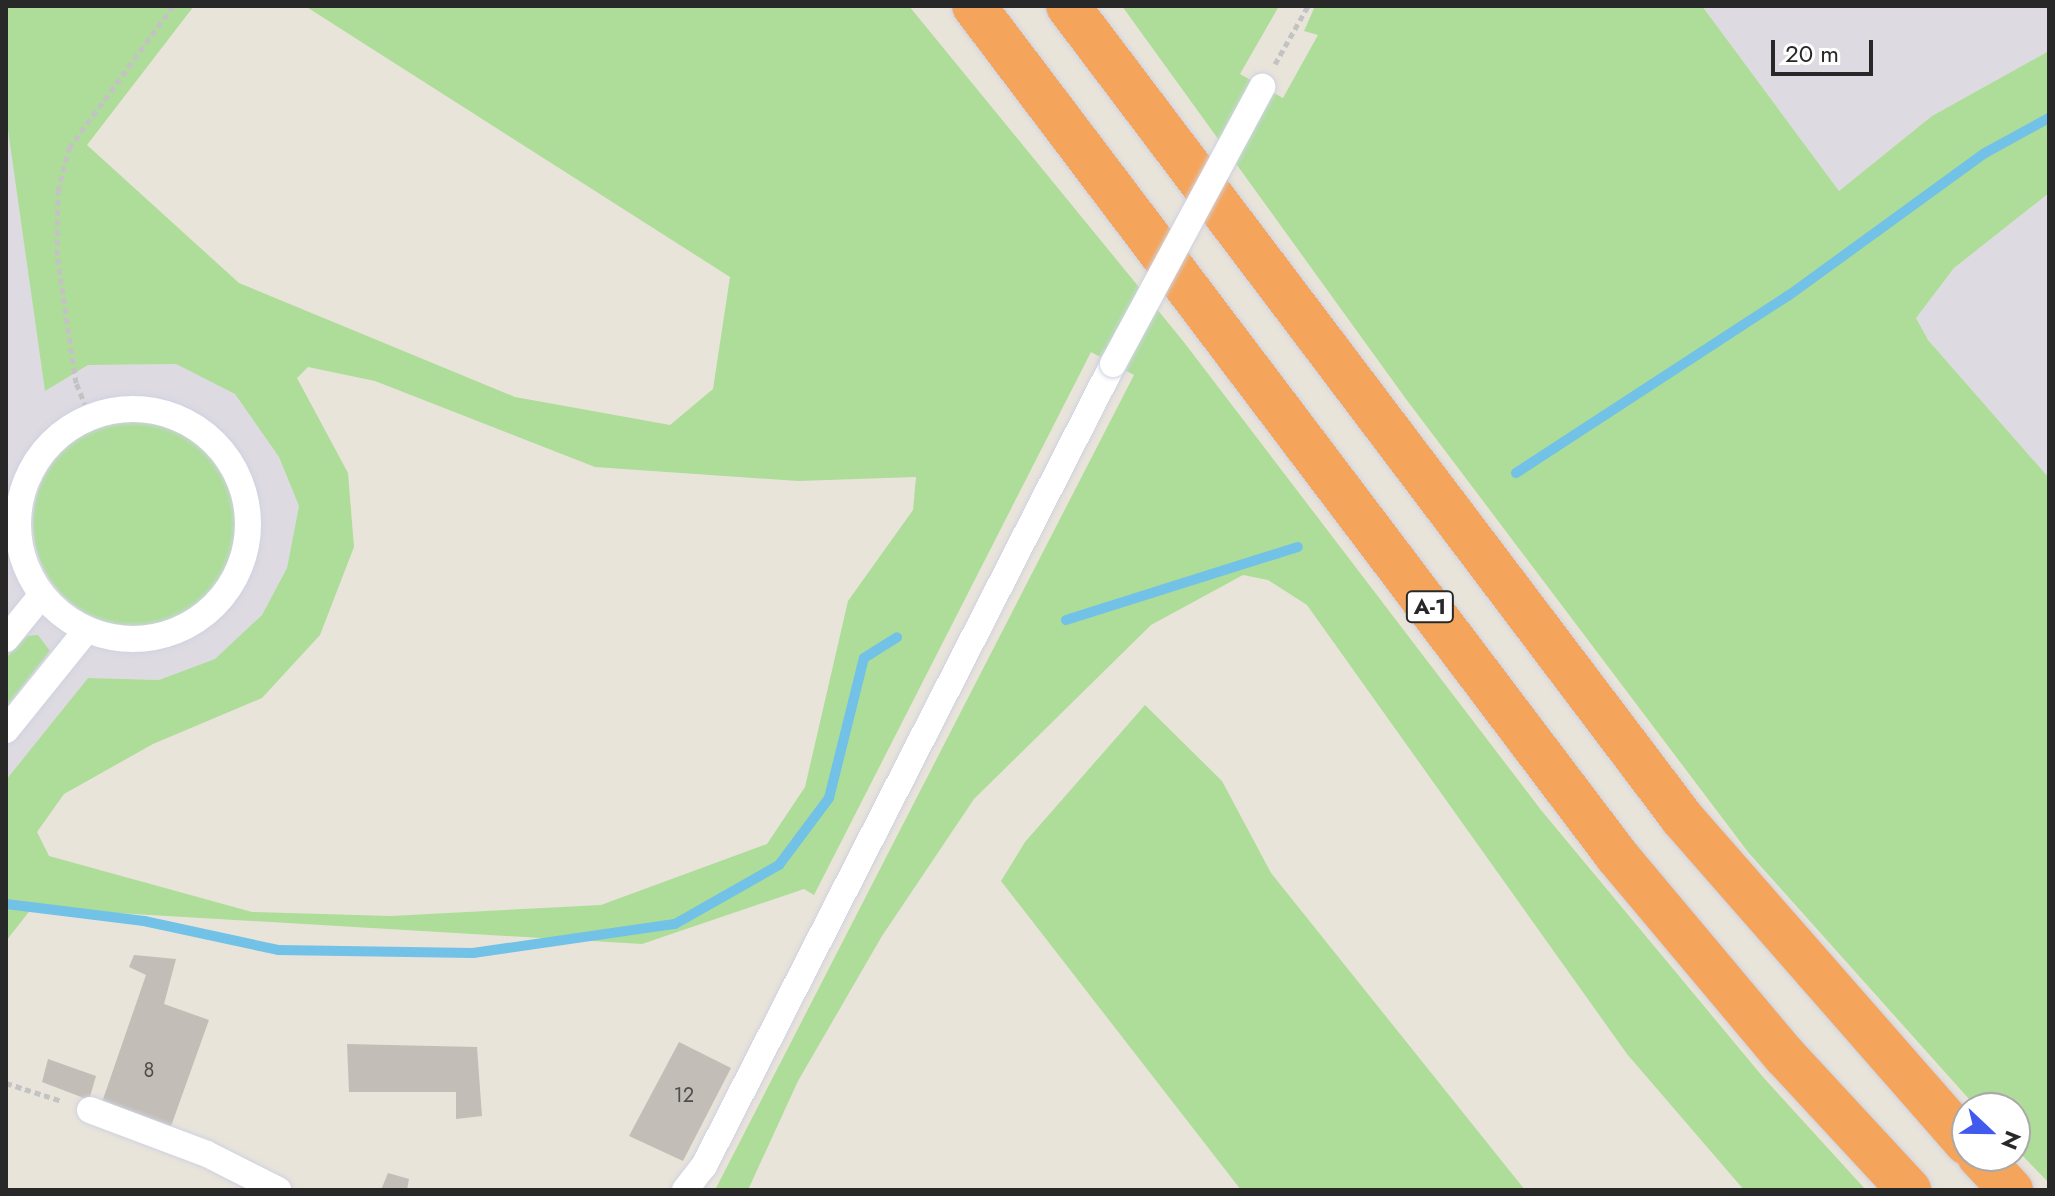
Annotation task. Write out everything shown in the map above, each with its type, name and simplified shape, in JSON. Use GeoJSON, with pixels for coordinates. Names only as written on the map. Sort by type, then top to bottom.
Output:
{"type":"FeatureCollection","features":[{"type":"Feature","properties":{"kind":"highway","name":"A-1"},"geometry":{"type":"LineString","coordinates":[[974,6],[1617,856],[1785,1056],[1909,1190]]}},
{"type":"Feature","properties":{"kind":"highway"},"geometry":{"type":"LineString","coordinates":[[1068,6],[1682,818],[1951,1125]]}},
{"type":"Feature","properties":{"kind":"highway"},"geometry":{"type":"LineString","coordinates":[[1994,1172],[2011,1190]]}},
{"type":"Feature","properties":{"kind":"street"},"geometry":{"type":"LineString","coordinates":[[685,1190],[704,1166],[1113,364],[1262,87]]}},
{"type":"Feature","properties":{"kind":"street"},"geometry":{"type":"LineString","coordinates":[[135,408],[172,415],[204,432],[240,482],[249,530],[241,567],[222,599],[194,624],[159,638],[122,640],[86,631],[41,596],[18,545],[14,488],[65,430],[90,417],[135,408]]}},
{"type":"Feature","properties":{"kind":"street"},"geometry":{"type":"LineString","coordinates":[[6,639],[41,596]]}},
{"type":"Feature","properties":{"kind":"street"},"geometry":{"type":"LineString","coordinates":[[6,730],[86,631]]}},
{"type":"Feature","properties":{"kind":"street"},"geometry":{"type":"LineString","coordinates":[[90,1110],[207,1154],[278,1190]]}},
{"type":"Feature","properties":{"kind":"path"},"geometry":{"type":"LineString","coordinates":[[90,417],[76,383],[57,255],[58,191],[69,148],[173,6]]}},
{"type":"Feature","properties":{"kind":"path"},"geometry":{"type":"LineString","coordinates":[[1298,6],[1304,15]]}},
{"type":"Feature","properties":{"kind":"path"},"geometry":{"type":"LineString","coordinates":[[1262,87],[1308,6]]}},
{"type":"Feature","properties":{"kind":"path"},"geometry":{"type":"LineString","coordinates":[[6,1083],[90,1110]]}},
{"type":"Feature","properties":{"kind":"shaded area"},"geometry":{"type":"Polygon","coordinates":[[[1702,6],[2049,6],[2049,51],[1932,116],[1839,191],[1702,6]]]}},
{"type":"Feature","properties":{"kind":"shaded area"},"geometry":{"type":"Polygon","coordinates":[[[6,116],[45,390],[88,365],[176,364],[235,394],[279,457],[299,506],[287,568],[262,615],[215,659],[159,680],[88,678],[6,780],[6,116]]]}},
{"type":"Feature","properties":{"kind":"shaded area"},"geometry":{"type":"Polygon","coordinates":[[[2049,193],[2049,478],[1928,340],[1916,318],[1954,268],[2049,193]]]}},
{"type":"Feature","properties":{"kind":"green space"},"geometry":{"type":"Polygon","coordinates":[[[6,6],[194,6],[87,145],[239,283],[515,397],[670,425],[713,389],[730,277],[305,6],[909,6],[1183,341],[1541,810],[1763,1077],[1866,1190],[1744,1190],[1627,1054],[1307,605],[1268,580],[1243,575],[1151,625],[974,799],[882,936],[798,1081],[748,1190],[715,1190],[1134,375],[1091,352],[814,895],[804,889],[642,944],[32,908],[6,941],[6,780],[88,678],[159,680],[215,659],[262,615],[287,568],[299,506],[279,457],[235,394],[176,364],[88,365],[45,391],[6,116],[6,6]],[[308,367],[297,378],[348,473],[354,547],[320,635],[262,698],[153,744],[64,794],[37,832],[49,856],[252,912],[391,916],[601,905],[767,844],[805,787],[848,601],[913,510],[916,477],[798,481],[595,467],[375,381],[308,367]]]}},
{"type":"Feature","properties":{"kind":"green space"},"geometry":{"type":"Polygon","coordinates":[[[1122,6],[1279,6],[1240,74],[1283,98],[1318,35],[1304,31],[1315,6],[1702,6],[1839,191],[1932,116],[2049,51],[2049,193],[1954,268],[1916,318],[1928,340],[2049,478],[2049,1183],[2031,1164],[2031,1092],[1963,1092],[1748,852],[1406,399],[1122,6]]]}},
{"type":"Feature","properties":{"kind":"green space"},"geometry":{"type":"Polygon","coordinates":[[[136,420],[175,428],[209,450],[231,484],[239,523],[231,562],[209,596],[175,618],[136,626],[97,618],[63,596],[41,562],[33,523],[41,484],[63,450],[97,428],[136,420]]]}},
{"type":"Feature","properties":{"kind":"green space"},"geometry":{"type":"Polygon","coordinates":[[[38,635],[50,651],[6,707],[6,658],[27,636],[38,635]]]}},
{"type":"Feature","properties":{"kind":"green space"},"geometry":{"type":"Polygon","coordinates":[[[1145,705],[1222,781],[1271,873],[1525,1190],[1241,1190],[1001,881],[1025,842],[1145,705]]]}},
{"type":"Feature","properties":{"kind":"building"},"geometry":{"type":"Polygon","coordinates":[[[134,955],[176,959],[164,1004],[209,1020],[170,1129],[101,1105],[146,975],[129,967],[134,955]]]}},
{"type":"Feature","properties":{"kind":"building"},"geometry":{"type":"Polygon","coordinates":[[[679,1042],[731,1068],[683,1161],[629,1136],[679,1042]]]}},
{"type":"Feature","properties":{"kind":"building"},"geometry":{"type":"Polygon","coordinates":[[[347,1044],[477,1047],[482,1116],[456,1119],[456,1092],[349,1092],[347,1044]]]}},
{"type":"Feature","properties":{"kind":"building"},"geometry":{"type":"Polygon","coordinates":[[[48,1059],[96,1076],[89,1100],[42,1082],[48,1059]]]}},
{"type":"Feature","properties":{"kind":"building"},"geometry":{"type":"Polygon","coordinates":[[[388,1173],[409,1179],[407,1190],[381,1190],[388,1173]]]}},
{"type":"Feature","properties":{"kind":"waterway"},"geometry":{"type":"LineString","coordinates":[[1516,473],[1788,296],[1985,153],[2049,118]]}},
{"type":"Feature","properties":{"kind":"waterway"},"geometry":{"type":"LineString","coordinates":[[1066,620],[1298,547]]}},
{"type":"Feature","properties":{"kind":"waterway"},"geometry":{"type":"LineString","coordinates":[[6,904],[144,921],[278,950],[473,953],[675,924],[779,865],[829,798],[864,658],[897,637]]}}]}
